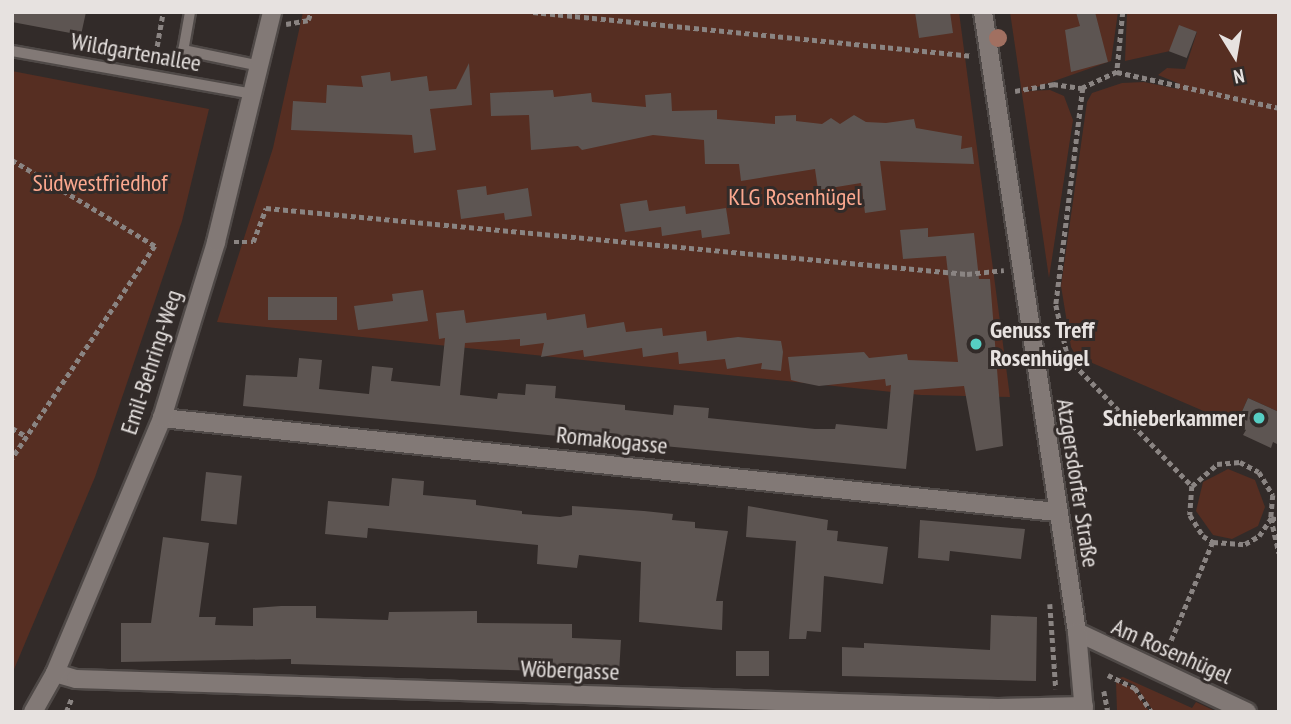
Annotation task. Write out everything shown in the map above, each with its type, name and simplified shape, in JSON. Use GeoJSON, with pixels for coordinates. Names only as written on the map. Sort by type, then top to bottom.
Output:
{"type":"FeatureCollection","features":[{"type":"Feature","properties":{"kind":"street","name":"Emil-Behring-Weg"},"geometry":{"type":"LineString","coordinates":[[33,712],[55,673],[162,418],[216,242],[272,12]]}},
{"type":"Feature","properties":{"kind":"street","name":"Atzgersdorfer Straße"},"geometry":{"type":"LineString","coordinates":[[983,12],[1019,269],[1077,632],[1084,709]]}},
{"type":"Feature","properties":{"kind":"street","name":"Romakogasse"},"geometry":{"type":"LineString","coordinates":[[162,418],[1057,512]]}},
{"type":"Feature","properties":{"kind":"street","name":"Am Rosenhügel"},"geometry":{"type":"LineString","coordinates":[[1077,632],[1247,712]]}},
{"type":"Feature","properties":{"kind":"street","name":"Wöbergasse"},"geometry":{"type":"LineString","coordinates":[[55,673],[75,679],[1084,709]]}},
{"type":"Feature","properties":{"kind":"lane"},"geometry":{"type":"LineString","coordinates":[[190,12],[183,50],[260,66]]}},
{"type":"Feature","properties":{"kind":"lane","name":"Wildgartenallee"},"geometry":{"type":"LineString","coordinates":[[12,51],[253,94]]}},
{"type":"Feature","properties":{"kind":"path"},"geometry":{"type":"LineString","coordinates":[[151,75],[163,12]]}},
{"type":"Feature","properties":{"kind":"path"},"geometry":{"type":"LineString","coordinates":[[533,12],[989,58]]}},
{"type":"Feature","properties":{"kind":"path"},"geometry":{"type":"LineString","coordinates":[[1117,72],[1123,12]]}},
{"type":"Feature","properties":{"kind":"path"},"geometry":{"type":"LineString","coordinates":[[995,95],[1053,84],[1083,88],[1117,72],[1279,108]]}},
{"type":"Feature","properties":{"kind":"path"},"geometry":{"type":"LineString","coordinates":[[1083,88],[1056,278],[1056,306],[1068,358],[1192,486]]}},
{"type":"Feature","properties":{"kind":"path"},"geometry":{"type":"LineString","coordinates":[[12,160],[155,246],[12,459]]}},
{"type":"Feature","properties":{"kind":"path"},"geometry":{"type":"LineString","coordinates":[[216,242],[253,242],[266,208],[967,274],[1019,269]]}},
{"type":"Feature","properties":{"kind":"path"},"geometry":{"type":"LineString","coordinates":[[12,428],[26,436]]}},
{"type":"Feature","properties":{"kind":"path"},"geometry":{"type":"LineString","coordinates":[[1271,518],[1259,536],[1245,544],[1213,542],[1203,536],[1190,515],[1192,486],[1217,464],[1250,466],[1266,480],[1273,495],[1271,518],[1279,553]]}},
{"type":"Feature","properties":{"kind":"path"},"geometry":{"type":"LineString","coordinates":[[1271,518],[1279,520]]}},
{"type":"Feature","properties":{"kind":"path"},"geometry":{"type":"LineString","coordinates":[[1168,650],[1213,542]]}},
{"type":"Feature","properties":{"kind":"path"},"geometry":{"type":"LineString","coordinates":[[1108,675],[1135,688],[1152,712]]}},
{"type":"Feature","properties":{"kind":"green space","name":"KLG Rosenhügel"},"geometry":{"type":"Polygon","coordinates":[[[303,12],[959,12],[1010,397],[921,395],[217,322],[273,148],[303,12]]]}},
{"type":"Feature","properties":{"kind":"green space"},"geometry":{"type":"Polygon","coordinates":[[[1010,12],[1118,12],[1111,61],[1026,91],[1050,90],[1064,96],[1073,120],[1049,278],[1010,12]]]}},
{"type":"Feature","properties":{"kind":"green space"},"geometry":{"type":"Polygon","coordinates":[[[1127,12],[1279,12],[1279,412],[1248,398],[1236,425],[1076,356],[1071,347],[1061,286],[1087,102],[1092,93],[1122,83],[1144,82],[1178,89],[1180,84],[1158,75],[1167,68],[1185,69],[1197,32],[1179,26],[1170,51],[1125,61],[1127,12]]]}},
{"type":"Feature","properties":{"kind":"green space","name":"Südwestfriedhof"},"geometry":{"type":"Polygon","coordinates":[[[12,71],[209,109],[182,221],[95,477],[12,674],[12,71]]]}},
{"type":"Feature","properties":{"kind":"green space"},"geometry":{"type":"Polygon","coordinates":[[[1228,469],[1255,480],[1265,507],[1258,526],[1232,539],[1213,535],[1196,511],[1203,482],[1228,469]]]}},
{"type":"Feature","properties":{"kind":"green space"},"geometry":{"type":"Polygon","coordinates":[[[1123,677],[1192,708],[1196,702],[1217,712],[1154,712],[1135,685],[1119,678],[1123,677]]]}},
{"type":"Feature","properties":{"kind":"green space"},"geometry":{"type":"Polygon","coordinates":[[[1116,682],[1132,687],[1150,712],[1117,712],[1116,682]]]}},
{"type":"Feature","properties":{"kind":"building"},"geometry":{"type":"Polygon","coordinates":[[[12,12],[86,12],[81,35],[12,22],[12,12]]]}},
{"type":"Feature","properties":{"kind":"building"},"geometry":{"type":"Polygon","coordinates":[[[915,12],[950,12],[953,33],[919,38],[915,12]]]}},
{"type":"Feature","properties":{"kind":"building"},"geometry":{"type":"Polygon","coordinates":[[[1076,12],[1095,12],[1108,62],[1071,72],[1065,30],[1080,26],[1076,12]]]}},
{"type":"Feature","properties":{"kind":"building"},"geometry":{"type":"Polygon","coordinates":[[[1179,25],[1197,32],[1187,58],[1169,51],[1179,25]]]}},
{"type":"Feature","properties":{"kind":"building"},"geometry":{"type":"Polygon","coordinates":[[[469,63],[472,105],[430,109],[436,150],[414,153],[412,135],[291,130],[293,101],[326,103],[327,85],[363,87],[361,76],[390,72],[391,81],[427,76],[429,91],[456,89],[469,63]]]}},
{"type":"Feature","properties":{"kind":"building"},"geometry":{"type":"Polygon","coordinates":[[[553,90],[554,97],[591,93],[592,102],[646,107],[645,95],[671,93],[672,111],[717,110],[717,119],[775,124],[775,116],[796,115],[796,121],[822,124],[831,118],[840,124],[854,115],[866,122],[886,123],[914,119],[916,128],[962,136],[961,149],[972,147],[974,164],[880,161],[886,210],[865,213],[861,183],[818,190],[815,169],[741,181],[739,164],[705,164],[704,140],[653,135],[582,150],[578,146],[531,150],[529,115],[491,116],[490,93],[553,90]]]}},
{"type":"Feature","properties":{"kind":"building"},"geometry":{"type":"Polygon","coordinates":[[[486,186],[487,195],[528,188],[532,216],[505,220],[504,213],[461,219],[457,190],[486,186]]]}},
{"type":"Feature","properties":{"kind":"building"},"geometry":{"type":"Polygon","coordinates":[[[647,200],[649,211],[685,206],[686,214],[726,208],[730,234],[702,238],[701,230],[662,236],[661,227],[625,232],[620,204],[647,200]]]}},
{"type":"Feature","properties":{"kind":"building"},"geometry":{"type":"Polygon","coordinates":[[[928,228],[928,237],[974,233],[979,279],[990,279],[1003,446],[976,451],[964,386],[914,390],[906,469],[243,406],[246,375],[297,377],[299,358],[322,360],[319,389],[369,394],[372,366],[393,368],[391,381],[440,386],[445,338],[439,339],[436,313],[464,310],[466,323],[546,313],[547,320],[585,314],[587,328],[624,322],[626,332],[662,328],[663,336],[706,331],[707,341],[738,337],[781,341],[781,371],[761,369],[762,363],[727,369],[725,359],[679,364],[678,352],[643,357],[642,348],[584,357],[583,350],[541,357],[544,343],[520,346],[520,339],[465,343],[460,395],[497,399],[498,393],[525,395],[526,384],[556,386],[555,398],[625,405],[625,410],[673,415],[674,405],[709,408],[708,418],[815,429],[835,429],[836,424],[887,429],[891,385],[886,386],[885,379],[819,386],[799,382],[791,380],[788,357],[864,352],[869,358],[907,354],[908,360],[958,362],[946,256],[903,259],[900,230],[928,228]]]}},
{"type":"Feature","properties":{"kind":"building"},"geometry":{"type":"Polygon","coordinates":[[[423,290],[428,321],[358,330],[354,306],[393,301],[392,294],[423,290]]]}},
{"type":"Feature","properties":{"kind":"building"},"geometry":{"type":"Polygon","coordinates":[[[268,297],[337,297],[337,320],[268,320],[268,297]]]}},
{"type":"Feature","properties":{"kind":"building","name":"Schieberkammer"},"geometry":{"type":"Polygon","coordinates":[[[1248,398],[1279,412],[1279,445],[1273,442],[1271,448],[1243,435],[1246,430],[1236,425],[1248,398]]]}},
{"type":"Feature","properties":{"kind":"building"},"geometry":{"type":"Polygon","coordinates":[[[206,472],[242,476],[237,524],[201,521],[206,472]]]}},
{"type":"Feature","properties":{"kind":"building"},"geometry":{"type":"Polygon","coordinates":[[[392,478],[424,481],[423,495],[476,500],[476,505],[522,511],[522,514],[560,517],[572,515],[572,506],[644,511],[673,514],[672,520],[695,522],[695,528],[728,531],[716,601],[723,601],[722,630],[639,622],[641,562],[579,555],[577,568],[537,564],[538,545],[368,528],[367,538],[325,534],[328,501],[389,506],[392,478]]]}},
{"type":"Feature","properties":{"kind":"building"},"geometry":{"type":"Polygon","coordinates":[[[748,506],[828,520],[827,530],[838,531],[837,541],[888,547],[883,584],[824,576],[821,632],[807,631],[806,639],[789,639],[796,541],[746,537],[748,506]]]}},
{"type":"Feature","properties":{"kind":"building"},"geometry":{"type":"Polygon","coordinates":[[[920,520],[1025,529],[1021,559],[950,551],[949,561],[918,558],[920,520]]]}},
{"type":"Feature","properties":{"kind":"building"},"geometry":{"type":"Polygon","coordinates":[[[163,537],[209,543],[199,617],[216,617],[215,625],[253,626],[253,608],[281,606],[316,606],[316,618],[388,620],[389,612],[477,611],[477,623],[572,624],[572,638],[621,640],[619,673],[291,664],[291,659],[121,662],[121,623],[151,623],[163,537]]]}},
{"type":"Feature","properties":{"kind":"building"},"geometry":{"type":"Polygon","coordinates":[[[991,615],[1037,617],[1036,681],[842,676],[842,647],[864,648],[864,643],[990,650],[991,615]]]}},
{"type":"Feature","properties":{"kind":"building"},"geometry":{"type":"Polygon","coordinates":[[[736,651],[769,651],[769,676],[736,676],[736,651]]]}},
{"type":"Feature","properties":{"kind":"place","name":"Genuss Treff Rosenhügel"},"geometry":{"type":"Point","coordinates":[976,344]}},
{"type":"Feature","properties":{"kind":"place","name":"Schieberkammer"},"geometry":{"type":"Point","coordinates":[1259,418]}}]}
